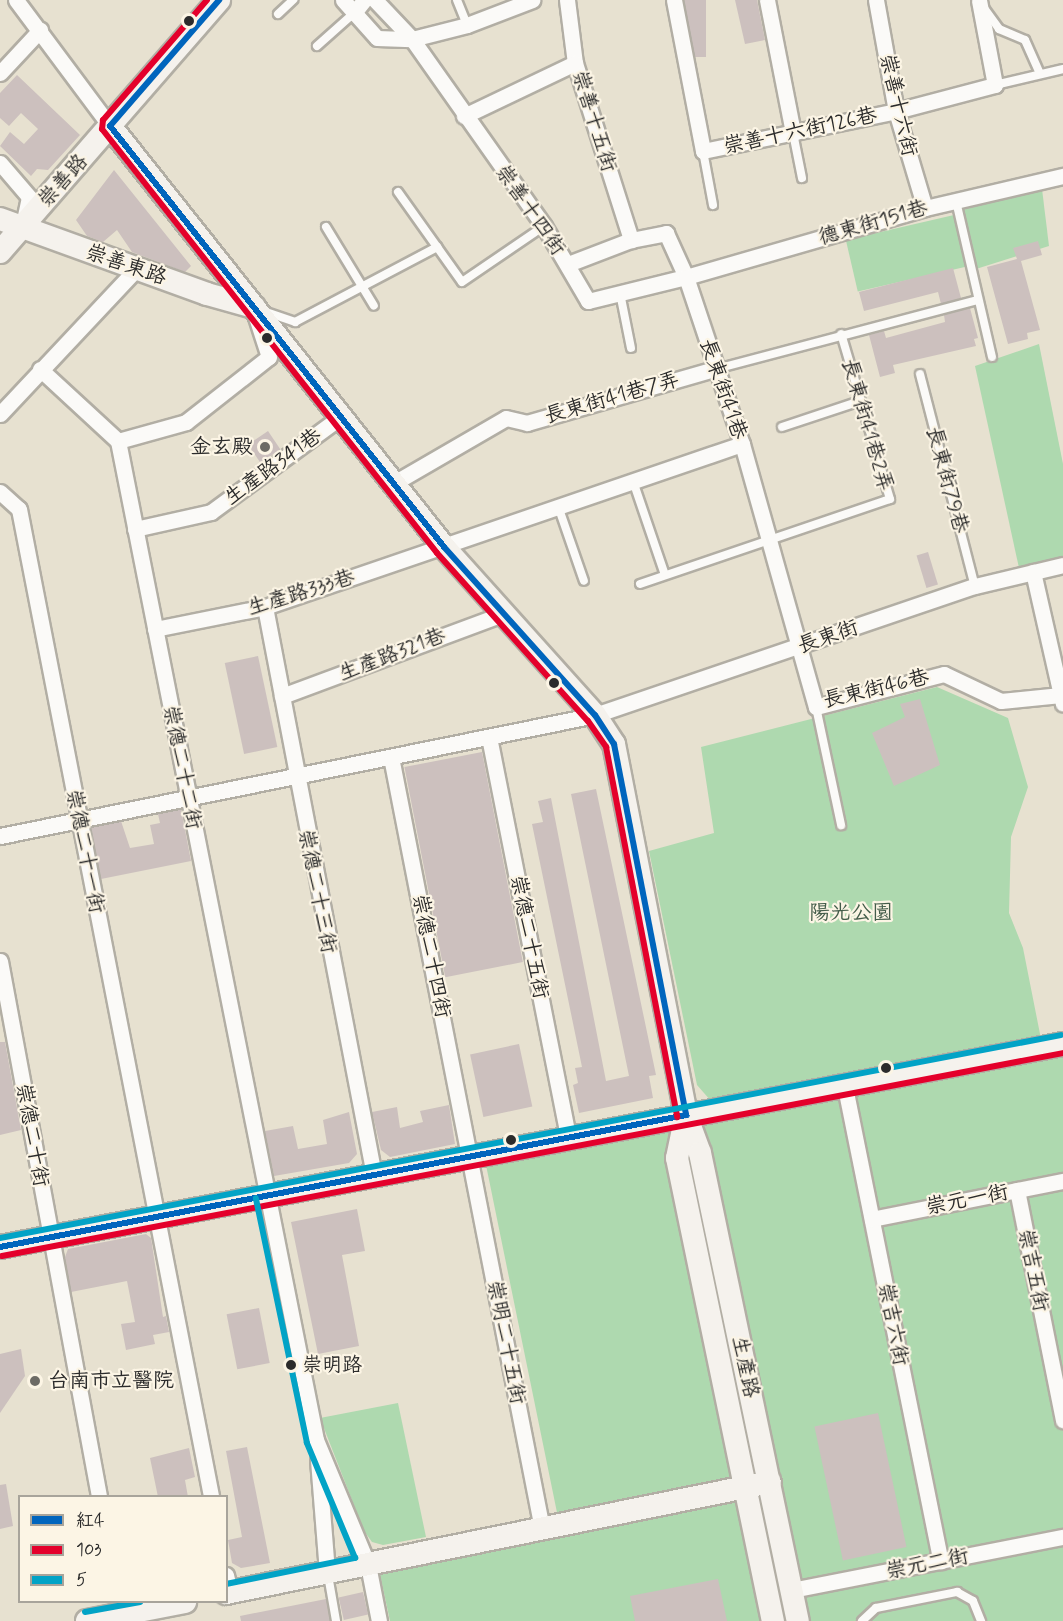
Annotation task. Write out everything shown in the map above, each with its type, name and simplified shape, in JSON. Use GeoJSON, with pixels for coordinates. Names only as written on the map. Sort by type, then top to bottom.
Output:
{"type":"FeatureCollection","features":[{"type":"Feature","properties":{"kind":"street"},"geometry":{"type":"LineString","coordinates":[[16,0],[110,126]]}},
{"type":"Feature","properties":{"kind":"street"},"geometry":{"type":"LineString","coordinates":[[30,16],[36,0]]}},
{"type":"Feature","properties":{"kind":"street","name":"崇善路"},"geometry":{"type":"LineString","coordinates":[[0,252],[219,0]]}},
{"type":"Feature","properties":{"kind":"street"},"geometry":{"type":"LineString","coordinates":[[343,0],[377,38],[412,39],[467,24],[532,0]]}},
{"type":"Feature","properties":{"kind":"street"},"geometry":{"type":"LineString","coordinates":[[354,13],[364,0]]}},
{"type":"Feature","properties":{"kind":"street","name":"崇善十四街"},"geometry":{"type":"LineString","coordinates":[[375,0],[412,39],[464,116],[544,226],[588,301],[619,291],[686,277]]}},
{"type":"Feature","properties":{"kind":"street","name":"崇善十五街"},"geometry":{"type":"LineString","coordinates":[[567,0],[575,63],[631,240]]}},
{"type":"Feature","properties":{"kind":"street","name":"崇善十六街126巷"},"geometry":{"type":"LineString","coordinates":[[674,0],[703,151],[896,111],[995,85]]}},
{"type":"Feature","properties":{"kind":"street"},"geometry":{"type":"LineString","coordinates":[[767,0],[793,133]]}},
{"type":"Feature","properties":{"kind":"street","name":"崇善十六街"},"geometry":{"type":"LineString","coordinates":[[876,0],[896,111],[925,208]]}},
{"type":"Feature","properties":{"kind":"street"},"geometry":{"type":"LineString","coordinates":[[980,0],[995,85]]}},
{"type":"Feature","properties":{"kind":"street"},"geometry":{"type":"LineString","coordinates":[[0,73],[40,30]]}},
{"type":"Feature","properties":{"kind":"street"},"geometry":{"type":"LineString","coordinates":[[464,116],[575,63]]}},
{"type":"Feature","properties":{"kind":"street","name":"生產路"},"geometry":{"type":"LineString","coordinates":[[110,126],[339,418],[444,547],[595,715],[614,744],[686,1115],[700,1153],[798,1621]]}},
{"type":"Feature","properties":{"kind":"street"},"geometry":{"type":"LineString","coordinates":[[0,163],[29,197],[23,226]]}},
{"type":"Feature","properties":{"kind":"street","name":"德東街151巷"},"geometry":{"type":"LineString","coordinates":[[686,277],[925,208],[1063,176]]}},
{"type":"Feature","properties":{"kind":"street","name":"崇善東路"},"geometry":{"type":"LineString","coordinates":[[0,219],[23,226],[52,241],[138,267],[254,307]]}},
{"type":"Feature","properties":{"kind":"street","name":"長東街41巷"},"geometry":{"type":"LineString","coordinates":[[568,264],[631,240],[666,233],[686,277],[714,369],[742,444],[800,647]]}},
{"type":"Feature","properties":{"kind":"street"},"geometry":{"type":"LineString","coordinates":[[0,414],[138,267]]}},
{"type":"Feature","properties":{"kind":"street"},"geometry":{"type":"LineString","coordinates":[[40,369],[118,441],[186,422],[269,357],[254,307]]}},
{"type":"Feature","properties":{"kind":"street","name":"長東街41巷7弄"},"geometry":{"type":"LineString","coordinates":[[394,483],[506,418],[528,423],[714,369]]}},
{"type":"Feature","properties":{"kind":"street","name":"生產路341巷"},"geometry":{"type":"LineString","coordinates":[[135,529],[211,512],[339,418]]}},
{"type":"Feature","properties":{"kind":"street","name":"崇德二十二街"},"geometry":{"type":"LineString","coordinates":[[118,441],[265,1196],[316,1440]]}},
{"type":"Feature","properties":{"kind":"street","name":"生產路333巷"},"geometry":{"type":"LineString","coordinates":[[155,629],[265,607],[742,444]]}},
{"type":"Feature","properties":{"kind":"street","name":"崇德二十一街"},"geometry":{"type":"LineString","coordinates":[[0,492],[19,509],[211,1495]]}},
{"type":"Feature","properties":{"kind":"street","name":"長東街"},"geometry":{"type":"LineString","coordinates":[[0,836],[595,715],[975,586],[1063,565]]}},
{"type":"Feature","properties":{"kind":"street"},"geometry":{"type":"LineString","coordinates":[[1033,572],[1062,700]]}},
{"type":"Feature","properties":{"kind":"street","name":"崇德二十三街"},"geometry":{"type":"LineString","coordinates":[[265,607],[294,775],[374,1175]]}},
{"type":"Feature","properties":{"kind":"street","name":"生產路321巷"},"geometry":{"type":"LineString","coordinates":[[282,696],[502,614]]}},
{"type":"Feature","properties":{"kind":"street","name":"長東街46巷"},"geometry":{"type":"LineString","coordinates":[[800,647],[816,707],[944,674],[1001,701],[1062,700]]}},
{"type":"Feature","properties":{"kind":"street","name":"崇德二十五街"},"geometry":{"type":"LineString","coordinates":[[489,737],[568,1136]]}},
{"type":"Feature","properties":{"kind":"street","name":"崇德二十四街"},"geometry":{"type":"LineString","coordinates":[[391,757],[470,1156]]}},
{"type":"Feature","properties":{"kind":"street","name":"崇德二十街"},"geometry":{"type":"LineString","coordinates":[[0,962],[99,1495]]}},
{"type":"Feature","properties":{"kind":"street"},"geometry":{"type":"LineString","coordinates":[[0,1247],[568,1136],[845,1087],[1063,1044]]}},
{"type":"Feature","properties":{"kind":"street","name":"崇吉六街"},"geometry":{"type":"LineString","coordinates":[[845,1087],[941,1561]]}},
{"type":"Feature","properties":{"kind":"street","name":"生產路"},"geometry":{"type":"LineString","coordinates":[[686,1115],[677,1158],[773,1621]]}},
{"type":"Feature","properties":{"kind":"street","name":"崇明二十五街"},"geometry":{"type":"LineString","coordinates":[[470,1156],[542,1529]]}},
{"type":"Feature","properties":{"kind":"street","name":"崇元一街"},"geometry":{"type":"LineString","coordinates":[[872,1219],[1063,1181]]}},
{"type":"Feature","properties":{"kind":"street","name":"崇吉五街"},"geometry":{"type":"LineString","coordinates":[[1017,1190],[1063,1420]]}},
{"type":"Feature","properties":{"kind":"street"},"geometry":{"type":"LineString","coordinates":[[316,1440],[368,1565],[379,1621]]}},
{"type":"Feature","properties":{"kind":"street"},"geometry":{"type":"LineString","coordinates":[[316,1440],[327,1573]]}},
{"type":"Feature","properties":{"kind":"street"},"geometry":{"type":"LineString","coordinates":[[228,1587],[327,1573],[770,1482]]}},
{"type":"Feature","properties":{"kind":"street","name":"崇元二街"},"geometry":{"type":"LineString","coordinates":[[792,1590],[1063,1537]]}},
{"type":"Feature","properties":{"kind":"street"},"geometry":{"type":"LineString","coordinates":[[87,1621],[120,1612],[178,1603]]}},
{"type":"Feature","properties":{"kind":"lane"},"geometry":{"type":"LineString","coordinates":[[278,14],[293,0]]}},
{"type":"Feature","properties":{"kind":"lane"},"geometry":{"type":"LineString","coordinates":[[457,0],[467,24]]}},
{"type":"Feature","properties":{"kind":"lane"},"geometry":{"type":"LineString","coordinates":[[980,0],[999,29],[1024,40],[1040,73]]}},
{"type":"Feature","properties":{"kind":"lane"},"geometry":{"type":"LineString","coordinates":[[317,46],[354,13]]}},
{"type":"Feature","properties":{"kind":"lane"},"geometry":{"type":"LineString","coordinates":[[995,85],[1063,69]]}},
{"type":"Feature","properties":{"kind":"lane"},"geometry":{"type":"LineString","coordinates":[[793,133],[802,178]]}},
{"type":"Feature","properties":{"kind":"lane","name":"崇善十六街126巷"},"geometry":{"type":"LineString","coordinates":[[703,151],[713,205]]}},
{"type":"Feature","properties":{"kind":"lane"},"geometry":{"type":"LineString","coordinates":[[398,192],[462,282],[544,226]]}},
{"type":"Feature","properties":{"kind":"lane"},"geometry":{"type":"LineString","coordinates":[[956,201],[992,357]]}},
{"type":"Feature","properties":{"kind":"lane"},"geometry":{"type":"LineString","coordinates":[[326,227],[364,285],[374,306]]}},
{"type":"Feature","properties":{"kind":"lane"},"geometry":{"type":"LineString","coordinates":[[254,307],[295,322],[437,247]]}},
{"type":"Feature","properties":{"kind":"lane"},"geometry":{"type":"LineString","coordinates":[[619,291],[632,348]]}},
{"type":"Feature","properties":{"kind":"lane","name":"長東街41巷7弄"},"geometry":{"type":"LineString","coordinates":[[714,369],[978,300]]}},
{"type":"Feature","properties":{"kind":"lane","name":"長東街41巷2弄"},"geometry":{"type":"LineString","coordinates":[[770,541],[890,500],[842,334]]}},
{"type":"Feature","properties":{"kind":"lane","name":"長東街79巷"},"geometry":{"type":"LineString","coordinates":[[920,374],[975,586]]}},
{"type":"Feature","properties":{"kind":"lane"},"geometry":{"type":"LineString","coordinates":[[782,428],[860,401]]}},
{"type":"Feature","properties":{"kind":"lane"},"geometry":{"type":"LineString","coordinates":[[633,481],[665,575]]}},
{"type":"Feature","properties":{"kind":"lane"},"geometry":{"type":"LineString","coordinates":[[558,506],[584,581]]}},
{"type":"Feature","properties":{"kind":"lane"},"geometry":{"type":"LineString","coordinates":[[640,584],[770,541]]}},
{"type":"Feature","properties":{"kind":"lane"},"geometry":{"type":"LineString","coordinates":[[816,707],[841,825]]}},
{"type":"Feature","properties":{"kind":"lane"},"geometry":{"type":"LineString","coordinates":[[327,1573],[336,1621]]}},
{"type":"Feature","properties":{"kind":"lane"},"geometry":{"type":"LineString","coordinates":[[862,1621],[876,1608],[957,1592],[973,1601],[981,1621]]}},
{"type":"Feature","properties":{"kind":"green space"},"geometry":{"type":"Polygon","coordinates":[[[1042,189],[1049,246],[976,269],[962,210],[1042,189]]]}},
{"type":"Feature","properties":{"kind":"green space"},"geometry":{"type":"Polygon","coordinates":[[[954,215],[966,267],[858,292],[846,240],[954,215]]]}},
{"type":"Feature","properties":{"kind":"green space"},"geometry":{"type":"Polygon","coordinates":[[[1039,344],[1063,464],[1063,559],[1019,568],[975,366],[1039,344]]]}},
{"type":"Feature","properties":{"kind":"green space","name":"陽光公園"},"geometry":{"type":"Polygon","coordinates":[[[937,687],[1008,718],[1028,787],[1011,837],[1009,913],[1023,948],[1041,1039],[711,1101],[697,1085],[649,851],[714,833],[701,747],[937,687]]]}},
{"type":"Feature","properties":{"kind":"green space"},"geometry":{"type":"Polygon","coordinates":[[[1063,1049],[1063,1621],[390,1621],[379,1570],[449,1554],[562,1537],[486,1165],[1063,1049]]]}},
{"type":"Feature","properties":{"kind":"green space"},"geometry":{"type":"Polygon","coordinates":[[[398,1403],[426,1537],[383,1545],[372,1542],[364,1531],[320,1418],[398,1403]]]}},
{"type":"Feature","properties":{"kind":"building"},"geometry":{"type":"Polygon","coordinates":[[[684,0],[706,0],[706,57],[684,57],[684,0]]]}},
{"type":"Feature","properties":{"kind":"building"},"geometry":{"type":"Polygon","coordinates":[[[735,0],[757,0],[765,40],[745,44],[735,0]]]}},
{"type":"Feature","properties":{"kind":"building"},"geometry":{"type":"Polygon","coordinates":[[[17,75],[80,135],[48,170],[37,169],[31,176],[0,146],[10,132],[24,144],[38,129],[21,113],[9,126],[0,118],[0,93],[17,75]]]}},
{"type":"Feature","properties":{"kind":"building"},"geometry":{"type":"Polygon","coordinates":[[[114,170],[191,266],[185,272],[132,252],[117,230],[103,242],[87,236],[76,220],[114,170]]]}},
{"type":"Feature","properties":{"kind":"building"},"geometry":{"type":"Polygon","coordinates":[[[1038,241],[1042,255],[1021,261],[1040,330],[1027,333],[1028,339],[1008,344],[987,267],[1017,259],[1013,248],[1038,241]]]}},
{"type":"Feature","properties":{"kind":"building"},"geometry":{"type":"Polygon","coordinates":[[[953,268],[961,298],[941,304],[938,292],[864,311],[859,292],[953,268]]]}},
{"type":"Feature","properties":{"kind":"building"},"geometry":{"type":"Polygon","coordinates":[[[970,308],[978,338],[974,339],[976,346],[893,365],[895,373],[880,377],[869,335],[884,331],[886,338],[945,322],[944,315],[970,308]]]}},
{"type":"Feature","properties":{"kind":"building","name":"金玄殿"},"geometry":{"type":"Polygon","coordinates":[[[268,431],[280,449],[260,463],[248,444],[268,431]]]}},
{"type":"Feature","properties":{"kind":"building"},"geometry":{"type":"Polygon","coordinates":[[[928,552],[938,585],[926,588],[917,556],[928,552]]]}},
{"type":"Feature","properties":{"kind":"building"},"geometry":{"type":"Polygon","coordinates":[[[258,656],[277,747],[244,754],[225,663],[258,656]]]}},
{"type":"Feature","properties":{"kind":"building"},"geometry":{"type":"Polygon","coordinates":[[[920,699],[940,765],[894,786],[872,733],[905,717],[900,704],[920,699]]]}},
{"type":"Feature","properties":{"kind":"building"},"geometry":{"type":"Polygon","coordinates":[[[482,752],[523,962],[445,977],[404,767],[482,752]]]}},
{"type":"Feature","properties":{"kind":"building"},"geometry":{"type":"Polygon","coordinates":[[[596,789],[656,1075],[649,1076],[653,1098],[579,1113],[573,1085],[578,1083],[575,1068],[582,1067],[532,824],[543,822],[538,801],[551,798],[606,1081],[629,1076],[571,794],[596,789]]]}},
{"type":"Feature","properties":{"kind":"building"},"geometry":{"type":"Polygon","coordinates":[[[181,809],[191,861],[101,879],[91,827],[121,821],[130,848],[154,844],[150,825],[160,823],[158,814],[181,809]]]}},
{"type":"Feature","properties":{"kind":"building"},"geometry":{"type":"Polygon","coordinates":[[[0,1042],[5,1042],[21,1130],[0,1135],[0,1042]]]}},
{"type":"Feature","properties":{"kind":"building"},"geometry":{"type":"Polygon","coordinates":[[[519,1044],[532,1107],[483,1117],[470,1054],[519,1044]]]}},
{"type":"Feature","properties":{"kind":"building"},"geometry":{"type":"Polygon","coordinates":[[[449,1105],[455,1144],[390,1157],[381,1150],[372,1112],[397,1107],[400,1128],[423,1122],[420,1111],[449,1105]]]}},
{"type":"Feature","properties":{"kind":"building"},"geometry":{"type":"Polygon","coordinates":[[[349,1112],[357,1154],[349,1163],[274,1176],[265,1131],[293,1126],[298,1149],[327,1144],[323,1120],[349,1112]]]}},
{"type":"Feature","properties":{"kind":"building"},"geometry":{"type":"Polygon","coordinates":[[[357,1209],[365,1251],[342,1255],[359,1346],[318,1354],[291,1222],[357,1209]]]}},
{"type":"Feature","properties":{"kind":"building"},"geometry":{"type":"Polygon","coordinates":[[[146,1234],[151,1238],[163,1317],[166,1316],[169,1332],[153,1335],[155,1344],[126,1350],[121,1324],[135,1322],[127,1281],[71,1292],[65,1257],[68,1249],[146,1234]]]}},
{"type":"Feature","properties":{"kind":"building"},"geometry":{"type":"Polygon","coordinates":[[[259,1308],[270,1363],[237,1369],[227,1314],[259,1308]]]}},
{"type":"Feature","properties":{"kind":"building"},"geometry":{"type":"Polygon","coordinates":[[[21,1349],[25,1376],[0,1413],[0,1354],[21,1349]]]}},
{"type":"Feature","properties":{"kind":"building"},"geometry":{"type":"Polygon","coordinates":[[[878,1413],[906,1547],[843,1561],[814,1427],[878,1413]]]}},
{"type":"Feature","properties":{"kind":"building"},"geometry":{"type":"Polygon","coordinates":[[[247,1447],[270,1563],[241,1568],[232,1563],[228,1540],[242,1537],[226,1451],[247,1447]]]}},
{"type":"Feature","properties":{"kind":"building"},"geometry":{"type":"Polygon","coordinates":[[[189,1448],[195,1477],[185,1480],[188,1495],[158,1495],[150,1458],[189,1448]]]}},
{"type":"Feature","properties":{"kind":"building"},"geometry":{"type":"Polygon","coordinates":[[[6,1484],[13,1526],[0,1529],[0,1485],[6,1484]]]}},
{"type":"Feature","properties":{"kind":"building"},"geometry":{"type":"Polygon","coordinates":[[[718,1579],[727,1621],[635,1621],[630,1596],[718,1579]]]}},
{"type":"Feature","properties":{"kind":"building"},"geometry":{"type":"Polygon","coordinates":[[[363,1592],[368,1614],[344,1620],[339,1598],[363,1592]]]}},
{"type":"Feature","properties":{"kind":"building"},"geometry":{"type":"Polygon","coordinates":[[[326,1599],[330,1621],[241,1621],[240,1616],[326,1599]]]}},
{"type":"Feature","properties":{"kind":"transit line","name":"103"},"geometry":{"type":"LineString","coordinates":[[207,0],[103,120],[102,129],[437,553],[588,721],[606,747],[677,1117]]}},
{"type":"Feature","properties":{"kind":"transit line","name":"紅4"},"geometry":{"type":"LineString","coordinates":[[110,126],[219,0]]}},
{"type":"Feature","properties":{"kind":"transit line","name":"紅4"},"geometry":{"type":"LineString","coordinates":[[110,126],[444,547],[595,715],[614,744],[686,1115]]}},
{"type":"Feature","properties":{"kind":"transit line","name":"5"},"geometry":{"type":"LineString","coordinates":[[0,1238],[1061,1035]]}},
{"type":"Feature","properties":{"kind":"transit line","name":"103"},"geometry":{"type":"LineString","coordinates":[[2,1256],[1063,1053]]}},
{"type":"Feature","properties":{"kind":"transit line","name":"紅4"},"geometry":{"type":"LineString","coordinates":[[0,1247],[686,1115]]}},
{"type":"Feature","properties":{"kind":"transit line","name":"5"},"geometry":{"type":"LineString","coordinates":[[228,1584],[355,1558],[307,1443],[256,1198]]}},
{"type":"Feature","properties":{"kind":"transit line","name":"5"},"geometry":{"type":"LineString","coordinates":[[85,1612],[134,1603]]}},
{"type":"Feature","properties":{"kind":"place","name":"金玄殿"},"geometry":{"type":"Point","coordinates":[265,447]}},
{"type":"Feature","properties":{"kind":"place","name":"崇明路"},"geometry":{"type":"Point","coordinates":[291,1365]}},
{"type":"Feature","properties":{"kind":"place","name":"台南市立醫院"},"geometry":{"type":"Point","coordinates":[35,1381]}}]}
